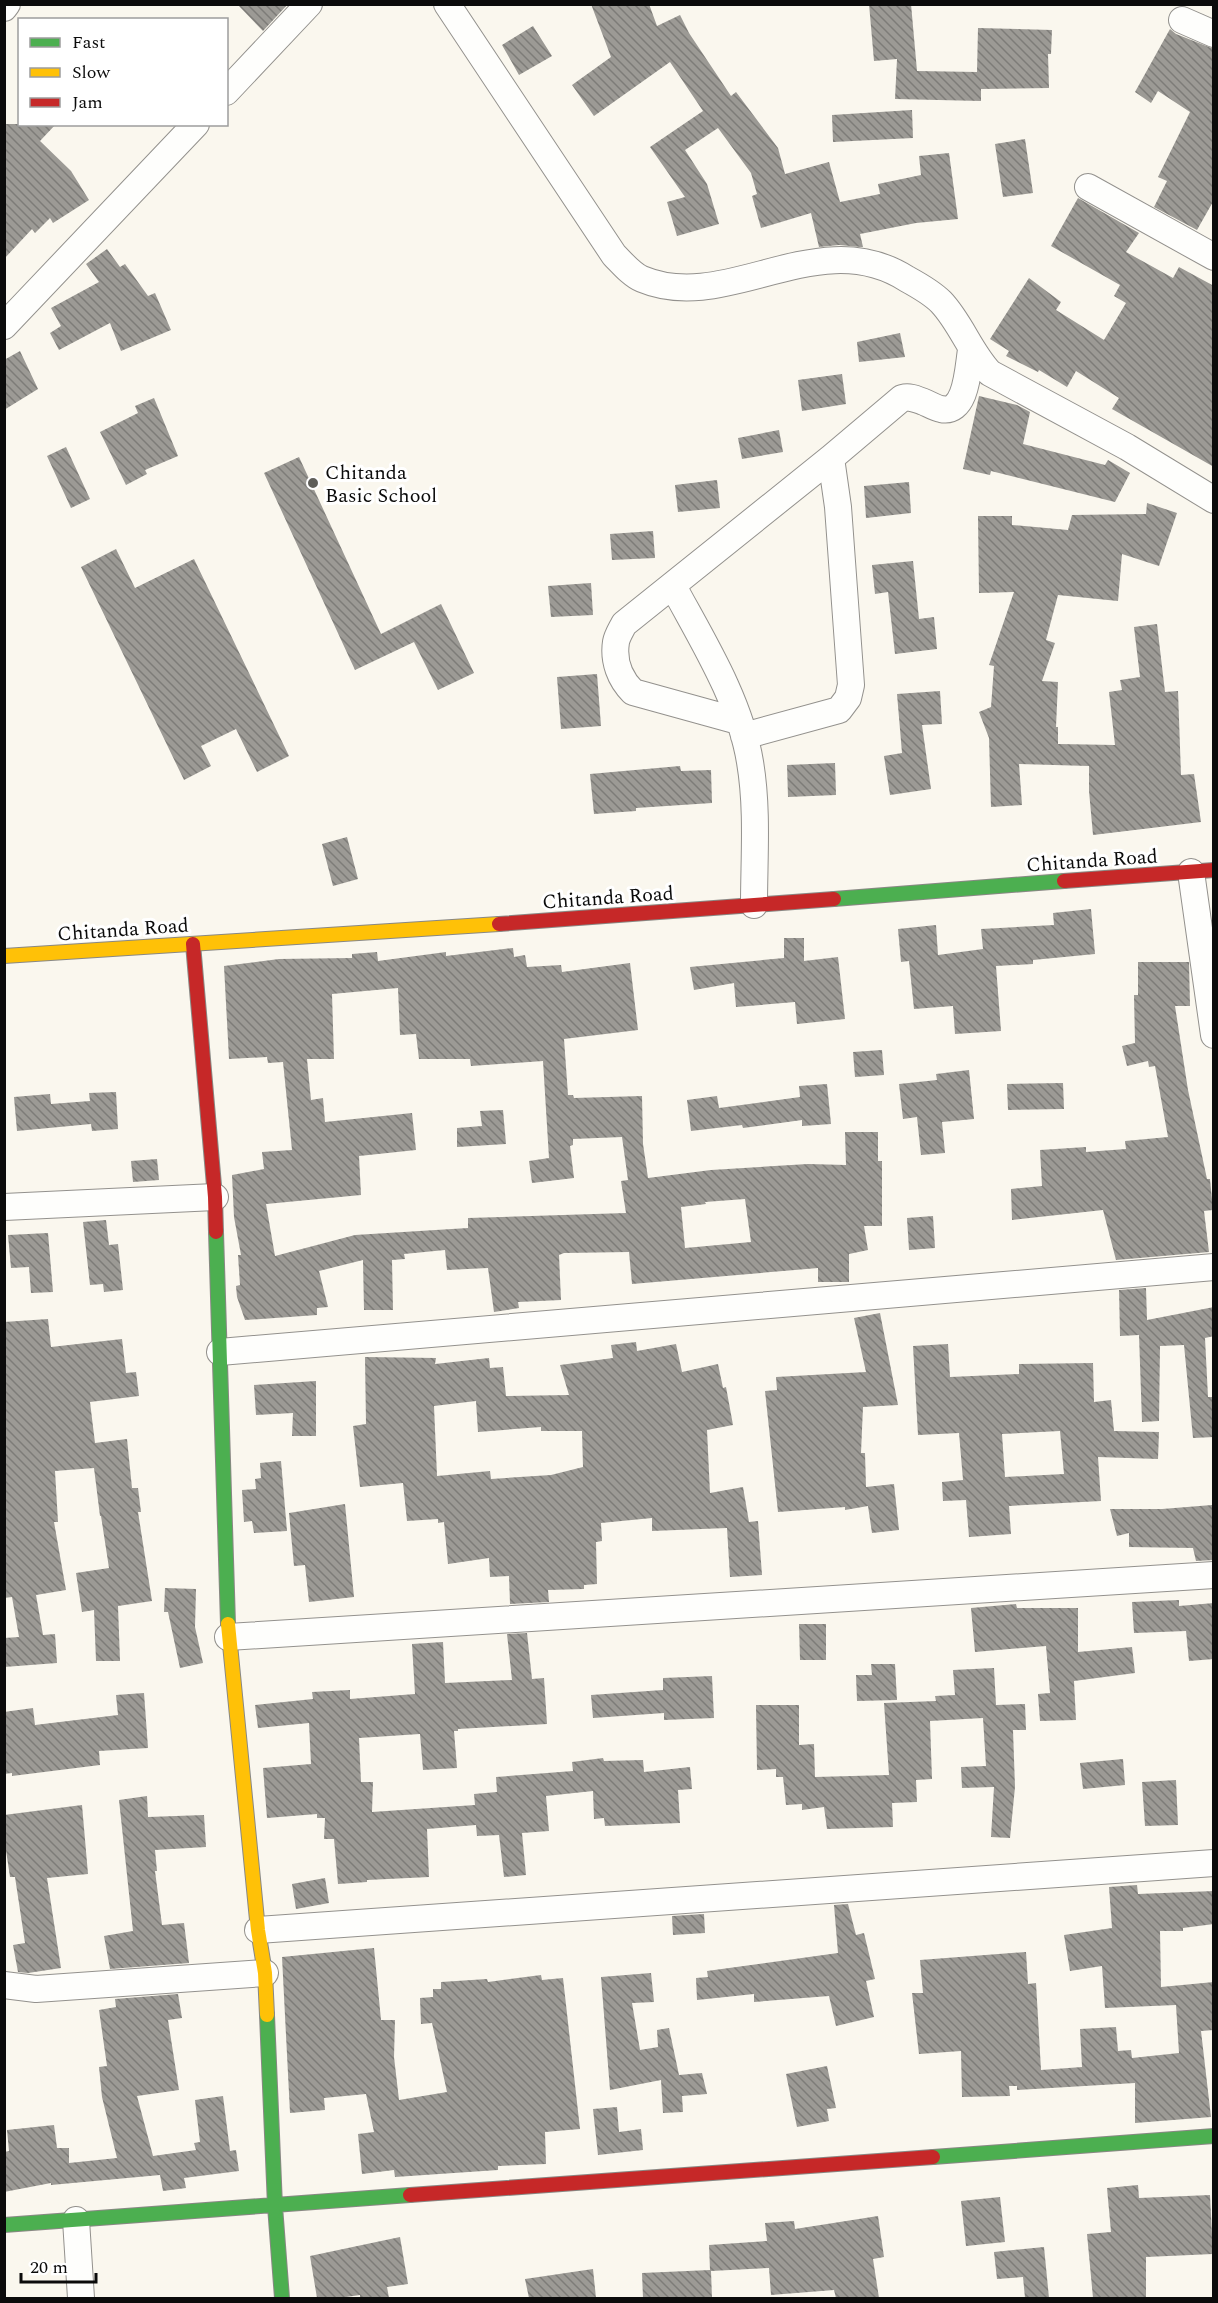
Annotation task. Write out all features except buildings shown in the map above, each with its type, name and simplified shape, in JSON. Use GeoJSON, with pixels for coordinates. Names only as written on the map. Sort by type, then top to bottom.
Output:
{"type":"FeatureCollection","features":[{"type":"Feature","properties":{"kind":"street"},"geometry":{"type":"LineString","coordinates":[[228,90],[309,4]]}},
{"type":"Feature","properties":{"kind":"street"},"geometry":{"type":"LineString","coordinates":[[447,4],[614,255],[639,278],[668,287],[699,288],[790,266],[831,259],[869,262],[905,277],[941,302],[978,361],[990,373],[1127,447],[1214,500]]}},
{"type":"Feature","properties":{"kind":"street"},"geometry":{"type":"LineString","coordinates":[[1182,20],[1214,34]]}},
{"type":"Feature","properties":{"kind":"street"},"geometry":{"type":"LineString","coordinates":[[4,326],[194,126]]}},
{"type":"Feature","properties":{"kind":"street"},"geometry":{"type":"LineString","coordinates":[[1088,187],[1214,257]]}},
{"type":"Feature","properties":{"kind":"street"},"geometry":{"type":"LineString","coordinates":[[831,458],[838,507],[851,685],[848,698],[839,710],[741,728],[688,706],[657,700],[633,692],[624,683],[617,665],[616,640],[624,624],[902,398],[908,396],[943,410],[954,408],[962,399],[971,350]]}},
{"type":"Feature","properties":{"kind":"street"},"geometry":{"type":"LineString","coordinates":[[673,586],[722,678],[741,728],[750,762],[753,795],[754,905]]}},
{"type":"Feature","properties":{"kind":"street"},"geometry":{"type":"LineString","coordinates":[[1202,871],[1214,1035]]}},
{"type":"Feature","properties":{"kind":"street","name":"Chitanda Road"},"geometry":{"type":"LineString","coordinates":[[4,956],[444,928],[1202,871]]}},
{"type":"Feature","properties":{"kind":"street"},"geometry":{"type":"LineString","coordinates":[[194,944],[215,1197],[228,1637],[258,1930],[265,1973],[275,2205],[282,2298]]}},
{"type":"Feature","properties":{"kind":"street"},"geometry":{"type":"LineString","coordinates":[[4,1207],[215,1197]]}},
{"type":"Feature","properties":{"kind":"street"},"geometry":{"type":"LineString","coordinates":[[220,1352],[1214,1267]]}},
{"type":"Feature","properties":{"kind":"street"},"geometry":{"type":"LineString","coordinates":[[228,1637],[1214,1575]]}},
{"type":"Feature","properties":{"kind":"street"},"geometry":{"type":"LineString","coordinates":[[258,1930],[1214,1863]]}},
{"type":"Feature","properties":{"kind":"street"},"geometry":{"type":"LineString","coordinates":[[4,1985],[36,1989],[265,1973]]}},
{"type":"Feature","properties":{"kind":"street"},"geometry":{"type":"LineString","coordinates":[[4,2225],[1214,2136]]}},
{"type":"Feature","properties":{"kind":"street"},"geometry":{"type":"LineString","coordinates":[[76,2220],[81,2298]]}},
{"type":"Feature","properties":{"kind":"traffic: fast"},"geometry":{"type":"LineString","coordinates":[[834,899],[1064,881]]}},
{"type":"Feature","properties":{"kind":"traffic: fast"},"geometry":{"type":"LineString","coordinates":[[216,1232],[228,1624]]}},
{"type":"Feature","properties":{"kind":"traffic: fast"},"geometry":{"type":"LineString","coordinates":[[267,2015],[275,2206],[282,2298]]}},
{"type":"Feature","properties":{"kind":"traffic: fast"},"geometry":{"type":"LineString","coordinates":[[933,2157],[1214,2136]]}},
{"type":"Feature","properties":{"kind":"traffic: fast"},"geometry":{"type":"LineString","coordinates":[[4,2225],[410,2195]]}},
{"type":"Feature","properties":{"kind":"traffic: slow"},"geometry":{"type":"LineString","coordinates":[[4,956],[499,924]]}},
{"type":"Feature","properties":{"kind":"traffic: slow"},"geometry":{"type":"LineString","coordinates":[[228,1624],[258,1930],[265,1973],[267,2015]]}},
{"type":"Feature","properties":{"kind":"traffic: jam"},"geometry":{"type":"LineString","coordinates":[[1064,881],[1214,870]]}},
{"type":"Feature","properties":{"kind":"traffic: jam"},"geometry":{"type":"LineString","coordinates":[[499,924],[834,899]]}},
{"type":"Feature","properties":{"kind":"traffic: jam"},"geometry":{"type":"LineString","coordinates":[[193,944],[216,1232]]}},
{"type":"Feature","properties":{"kind":"traffic: jam"},"geometry":{"type":"LineString","coordinates":[[410,2195],[933,2157]]}},
{"type":"Feature","properties":{"kind":"place","name":"Chitanda Basic School"},"geometry":{"type":"Point","coordinates":[313,483]}}]}
